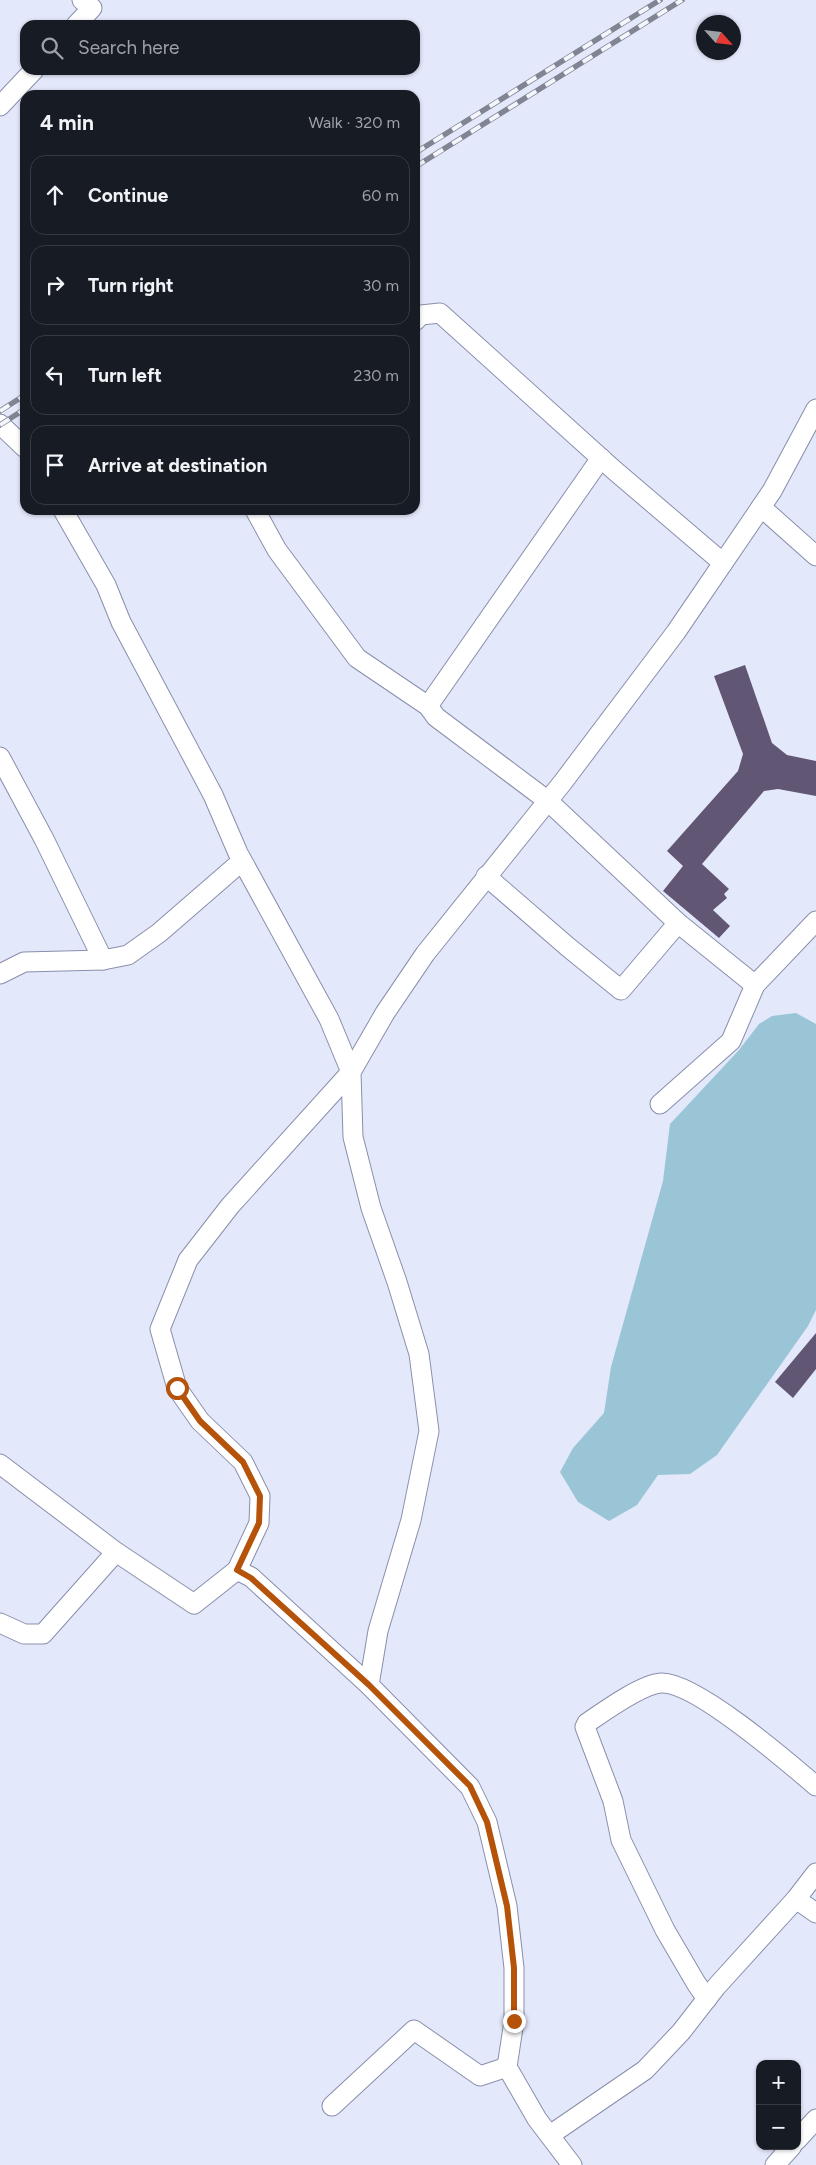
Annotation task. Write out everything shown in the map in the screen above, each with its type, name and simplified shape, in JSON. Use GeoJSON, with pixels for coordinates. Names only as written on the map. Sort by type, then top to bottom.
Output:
{"type":"FeatureCollection","features":[{"type":"Feature","properties":{"kind":"street"},"geometry":{"type":"LineString","coordinates":[[81,20],[92,8],[82,0]]}},
{"type":"Feature","properties":{"kind":"street"},"geometry":{"type":"LineString","coordinates":[[0,106],[29,75]]}},
{"type":"Feature","properties":{"kind":"street"},"geometry":{"type":"LineString","coordinates":[[420,316],[440,312],[601,458],[723,563]]}},
{"type":"Feature","properties":{"kind":"street"},"geometry":{"type":"LineString","coordinates":[[0,1464],[116,1552],[194,1604],[237,1570],[259,1523],[260,1496],[243,1462],[200,1421],[177,1388],[160,1329],[188,1260],[230,1206],[351,1072],[385,1013],[420,961],[548,800],[676,632],[761,507],[816,408]]}},
{"type":"Feature","properties":{"kind":"street"},"geometry":{"type":"LineString","coordinates":[[0,424],[20,443]]}},
{"type":"Feature","properties":{"kind":"street"},"geometry":{"type":"LineString","coordinates":[[428,706],[601,458]]}},
{"type":"Feature","properties":{"kind":"street"},"geometry":{"type":"LineString","coordinates":[[761,507],[816,556]]}},
{"type":"Feature","properties":{"kind":"street"},"geometry":{"type":"LineString","coordinates":[[66,515],[106,585],[121,622],[212,794],[242,861],[329,1019],[351,1072],[353,1137],[371,1208],[397,1282],[419,1354],[429,1431],[411,1520],[378,1632],[369,1685]]}},
{"type":"Feature","properties":{"kind":"street"},"geometry":{"type":"LineString","coordinates":[[258,515],[278,550],[357,658],[428,706],[436,717],[548,800],[678,922],[755,985]]}},
{"type":"Feature","properties":{"kind":"street"},"geometry":{"type":"LineString","coordinates":[[0,756],[44,839],[103,960]]}},
{"type":"Feature","properties":{"kind":"street"},"geometry":{"type":"LineString","coordinates":[[0,974],[24,962],[103,960],[128,955],[159,934],[242,861]]}},
{"type":"Feature","properties":{"kind":"street"},"geometry":{"type":"LineString","coordinates":[[486,876],[621,990],[678,922]]}},
{"type":"Feature","properties":{"kind":"street"},"geometry":{"type":"LineString","coordinates":[[660,1104],[732,1041],[755,985],[816,921]]}},
{"type":"Feature","properties":{"kind":"street"},"geometry":{"type":"LineString","coordinates":[[0,1623],[24,1634],[43,1634],[116,1552]]}},
{"type":"Feature","properties":{"kind":"street"},"geometry":{"type":"LineString","coordinates":[[237,1570],[251,1578],[369,1685],[470,1786],[487,1822],[507,1906],[514,1968],[514,2021],[507,2067],[537,2119],[572,2165]]}},
{"type":"Feature","properties":{"kind":"street"},"geometry":{"type":"LineString","coordinates":[[707,1999],[669,1937],[621,1840],[613,1801],[585,1727],[605,1710],[635,1694],[658,1683],[670,1683],[695,1695],[776,1752],[816,1786]]}},
{"type":"Feature","properties":{"kind":"street"},"geometry":{"type":"LineString","coordinates":[[550,2135],[645,2070],[681,2032],[707,1999],[796,1899],[816,1873]]}},
{"type":"Feature","properties":{"kind":"street"},"geometry":{"type":"LineString","coordinates":[[796,1899],[816,1913]]}},
{"type":"Feature","properties":{"kind":"street"},"geometry":{"type":"LineString","coordinates":[[332,2106],[414,2030],[480,2076],[507,2067]]}},
{"type":"Feature","properties":{"kind":"street"},"geometry":{"type":"LineString","coordinates":[[801,2136],[816,2120]]}},
{"type":"Feature","properties":{"kind":"street"},"geometry":{"type":"LineString","coordinates":[[775,2165],[788,2150]]}},
{"type":"Feature","properties":{"kind":"water"},"geometry":{"type":"Polygon","coordinates":[[[796,1013],[816,1024],[816,1310],[808,1326],[717,1455],[690,1474],[658,1475],[637,1505],[609,1521],[578,1502],[560,1472],[573,1448],[604,1413],[611,1367],[663,1181],[670,1124],[739,1050],[759,1024],[772,1016],[796,1013]]]}},
{"type":"Feature","properties":{"kind":"building"},"geometry":{"type":"Polygon","coordinates":[[[745,665],[772,743],[787,755],[816,761],[816,796],[778,789],[764,791],[702,864],[729,889],[724,894],[727,898],[713,910],[730,926],[719,938],[663,891],[683,866],[667,851],[738,771],[743,754],[714,676],[745,665]]]}},
{"type":"Feature","properties":{"kind":"building"},"geometry":{"type":"Polygon","coordinates":[[[816,1333],[816,1369],[793,1398],[775,1382],[816,1333]]]}},
{"type":"Feature","properties":{"kind":"railway"},"geometry":{"type":"LineString","coordinates":[[420,150],[660,0]]}},
{"type":"Feature","properties":{"kind":"railway"},"geometry":{"type":"LineString","coordinates":[[420,164],[682,0]]}},
{"type":"Feature","properties":{"kind":"railway"},"geometry":{"type":"LineString","coordinates":[[0,411],[20,398]]}},
{"type":"Feature","properties":{"kind":"railway"},"geometry":{"type":"LineString","coordinates":[[0,425],[20,412]]}},
{"type":"Feature","properties":{"kind":"route"},"geometry":{"type":"LineString","coordinates":[[177,1388],[200,1421],[243,1462],[260,1496],[259,1523],[237,1570],[251,1578],[369,1685],[470,1786],[487,1822],[507,1906],[514,1968],[514,2021]]}}]}
